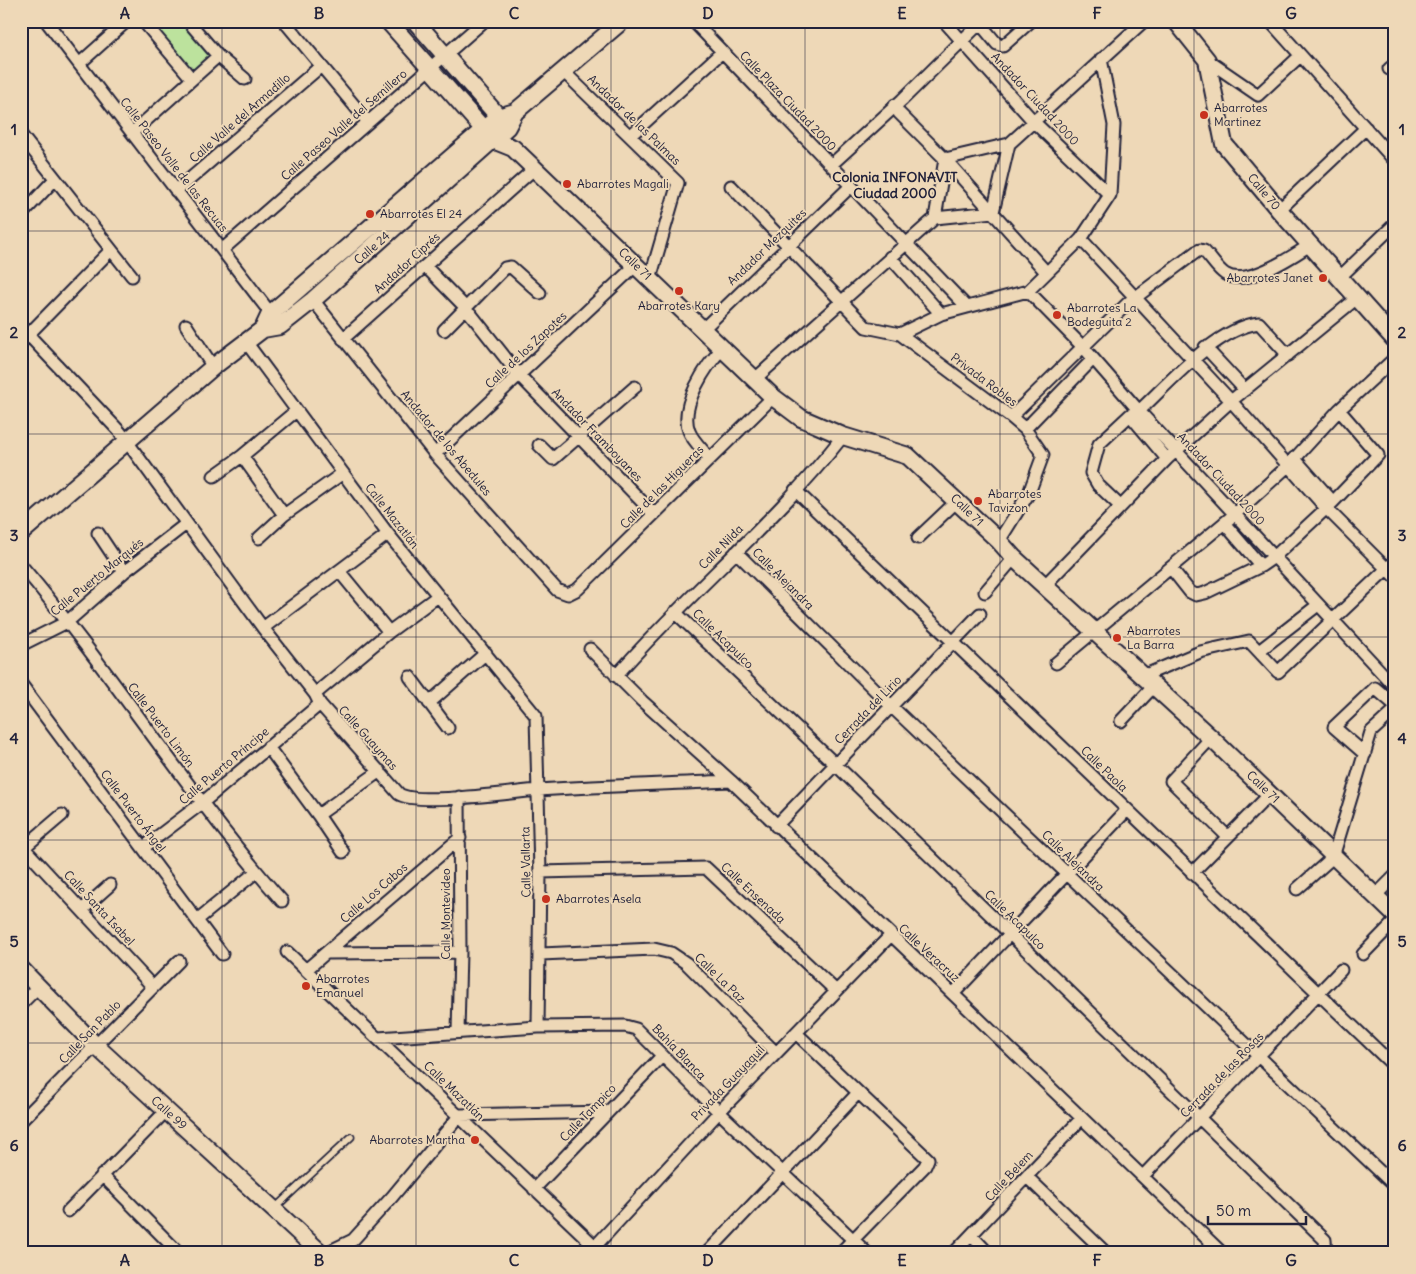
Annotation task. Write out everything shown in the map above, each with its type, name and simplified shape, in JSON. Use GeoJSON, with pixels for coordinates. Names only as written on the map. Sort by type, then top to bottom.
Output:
{"type":"FeatureCollection","features":[{"type":"Feature","properties":{"kind":"street","name":"Calle Paseo Valle de las Recuas"},"geometry":{"type":"LineString","coordinates":[[46,21],[275,320]]}},
{"type":"Feature","properties":{"kind":"street"},"geometry":{"type":"LineString","coordinates":[[79,64],[127,21]]}},
{"type":"Feature","properties":{"kind":"street"},"geometry":{"type":"LineString","coordinates":[[143,21],[192,79]]}},
{"type":"Feature","properties":{"kind":"street"},"geometry":{"type":"LineString","coordinates":[[188,21],[218,56],[245,79]]}},
{"type":"Feature","properties":{"kind":"street"},"geometry":{"type":"LineString","coordinates":[[284,21],[368,122]]}},
{"type":"Feature","properties":{"kind":"street"},"geometry":{"type":"LineString","coordinates":[[388,21],[488,135]]}},
{"type":"Feature","properties":{"kind":"street"},"geometry":{"type":"LineString","coordinates":[[415,21],[502,122],[513,148]]}},
{"type":"Feature","properties":{"kind":"street","name":"Calle Paseo Valle del Semillero"},"geometry":{"type":"LineString","coordinates":[[222,250],[484,21]]}},
{"type":"Feature","properties":{"kind":"street","name":"Calle 24"},"geometry":{"type":"LineString","coordinates":[[275,320],[313,300],[502,122],[621,21]]}},
{"type":"Feature","properties":{"kind":"street","name":"Calle Plaza Ciudad 2000"},"geometry":{"type":"LineString","coordinates":[[693,21],[967,307]]}},
{"type":"Feature","properties":{"kind":"street","name":"Andador Ciudad 2000"},"geometry":{"type":"LineString","coordinates":[[944,21],[1034,123],[1110,195]]}},
{"type":"Feature","properties":{"kind":"street"},"geometry":{"type":"LineString","coordinates":[[831,165],[962,41],[979,22],[997,44],[1003,46],[1030,21]]}},
{"type":"Feature","properties":{"kind":"street"},"geometry":{"type":"LineString","coordinates":[[944,159],[1009,144],[1144,21]]}},
{"type":"Feature","properties":{"kind":"street","name":"Calle 70"},"geometry":{"type":"LineString","coordinates":[[1176,21],[1207,60],[1224,144],[1279,210],[1395,340]]}},
{"type":"Feature","properties":{"kind":"street"},"geometry":{"type":"LineString","coordinates":[[1271,22],[1395,161]]}},
{"type":"Feature","properties":{"kind":"street"},"geometry":{"type":"LineString","coordinates":[[630,136],[722,52]]}},
{"type":"Feature","properties":{"kind":"street"},"geometry":{"type":"LineString","coordinates":[[132,133],[218,56]]}},
{"type":"Feature","properties":{"kind":"street"},"geometry":{"type":"LineString","coordinates":[[1207,60],[1258,95],[1300,56]]}},
{"type":"Feature","properties":{"kind":"street"},"geometry":{"type":"LineString","coordinates":[[731,186],[866,327],[900,334],[941,314],[1028,291],[1081,239],[1110,195],[1114,126],[1101,59]]}},
{"type":"Feature","properties":{"kind":"street","name":"Calle Valle del Armadillo"},"geometry":{"type":"LineString","coordinates":[[176,190],[321,66]]}},
{"type":"Feature","properties":{"kind":"street","name":"Andador de las Palmas"},"geometry":{"type":"LineString","coordinates":[[563,71],[678,183],[650,279]]}},
{"type":"Feature","properties":{"kind":"street"},"geometry":{"type":"LineString","coordinates":[[895,105],[899,113],[944,159],[1046,272]]}},
{"type":"Feature","properties":{"kind":"street"},"geometry":{"type":"LineString","coordinates":[[1279,210],[1366,128]]}},
{"type":"Feature","properties":{"kind":"street"},"geometry":{"type":"LineString","coordinates":[[21,135],[132,276]]}},
{"type":"Feature","properties":{"kind":"street","name":"Calle 24"},"geometry":{"type":"LineString","coordinates":[[21,533],[123,437],[275,320],[488,135]]}},
{"type":"Feature","properties":{"kind":"street","name":"Calle 71"},"geometry":{"type":"LineString","coordinates":[[488,135],[513,148],[535,168],[773,397],[801,418],[843,436],[908,456],[1044,586],[1212,738],[1395,915]]}},
{"type":"Feature","properties":{"kind":"street"},"geometry":{"type":"LineString","coordinates":[[993,212],[1009,144]]}},
{"type":"Feature","properties":{"kind":"street"},"geometry":{"type":"LineString","coordinates":[[935,218],[944,159]]}},
{"type":"Feature","properties":{"kind":"street","name":"Andador Ciprés"},"geometry":{"type":"LineString","coordinates":[[343,339],[535,168]]}},
{"type":"Feature","properties":{"kind":"street"},"geometry":{"type":"LineString","coordinates":[[21,215],[56,179]]}},
{"type":"Feature","properties":{"kind":"street","name":"Andador Mezquites"},"geometry":{"type":"LineString","coordinates":[[703,329],[851,186]]}},
{"type":"Feature","properties":{"kind":"street"},"geometry":{"type":"LineString","coordinates":[[756,379],[935,218],[993,212]]}},
{"type":"Feature","properties":{"kind":"street"},"geometry":{"type":"LineString","coordinates":[[1339,278],[1395,224]]}},
{"type":"Feature","properties":{"kind":"street"},"geometry":{"type":"LineString","coordinates":[[1081,239],[1392,569],[1329,623],[1278,672],[1249,641],[1200,652],[1148,681],[1121,721]]}},
{"type":"Feature","properties":{"kind":"street"},"geometry":{"type":"LineString","coordinates":[[1010,417],[1084,348],[1091,337],[1136,298],[1200,250],[1204,251],[1224,274],[1237,278],[1271,270],[1310,245]]}},
{"type":"Feature","properties":{"kind":"street"},"geometry":{"type":"LineString","coordinates":[[24,335],[111,250]]}},
{"type":"Feature","properties":{"kind":"street"},"geometry":{"type":"LineString","coordinates":[[890,257],[941,314]]}},
{"type":"Feature","properties":{"kind":"street","name":"Calle de los Zapotes"},"geometry":{"type":"LineString","coordinates":[[435,454],[636,265]]}},
{"type":"Feature","properties":{"kind":"street","name":"Andador Framboyanes"},"geometry":{"type":"LineString","coordinates":[[425,266],[466,308],[519,375],[654,514]]}},
{"type":"Feature","properties":{"kind":"street"},"geometry":{"type":"LineString","coordinates":[[444,330],[505,268],[511,267],[540,294]]}},
{"type":"Feature","properties":{"kind":"street","name":"Andador Ciudad 2000"},"geometry":{"type":"LineString","coordinates":[[1028,291],[1084,348],[1134,413],[1177,452],[1274,557],[1314,608],[1394,684]]}},
{"type":"Feature","properties":{"kind":"street"},"geometry":{"type":"LineString","coordinates":[[1044,586],[1167,459],[1177,452],[1231,400],[1357,298]]}},
{"type":"Feature","properties":{"kind":"street","name":"Andador de los Abedules"},"geometry":{"type":"LineString","coordinates":[[313,300],[435,454],[557,590],[568,594]]}},
{"type":"Feature","properties":{"kind":"street"},"geometry":{"type":"LineString","coordinates":[[1120,506],[1098,485],[1091,473],[1099,444],[1205,347],[1246,326],[1259,323],[1288,355]]}},
{"type":"Feature","properties":{"kind":"street"},"geometry":{"type":"LineString","coordinates":[[186,325],[213,367]]}},
{"type":"Feature","properties":{"kind":"street","name":"Privada Robles"},"geometry":{"type":"LineString","coordinates":[[900,334],[1010,417],[1024,429],[1043,455],[1029,494],[999,542]]}},
{"type":"Feature","properties":{"kind":"street","name":"Calle Guaymas"},"geometry":{"type":"LineString","coordinates":[[24,335],[123,437],[317,699],[399,794],[407,798],[459,797],[539,790],[731,782]]}},
{"type":"Feature","properties":{"kind":"street","name":"Calle Mazatlán"},"geometry":{"type":"LineString","coordinates":[[246,342],[388,534],[524,700]]}},
{"type":"Feature","properties":{"kind":"street"},"geometry":{"type":"LineString","coordinates":[[1205,347],[1244,390]]}},
{"type":"Feature","properties":{"kind":"street"},"geometry":{"type":"LineString","coordinates":[[710,459],[689,431],[686,410],[709,363],[723,348]]}},
{"type":"Feature","properties":{"kind":"street"},"geometry":{"type":"LineString","coordinates":[[1056,663],[1235,514],[1291,462],[1339,410],[1395,358]]}},
{"type":"Feature","properties":{"kind":"street"},"geometry":{"type":"LineString","coordinates":[[1024,429],[1093,359]]}},
{"type":"Feature","properties":{"kind":"street"},"geometry":{"type":"LineString","coordinates":[[539,445],[553,459],[635,387]]}},
{"type":"Feature","properties":{"kind":"street","name":"Calle de las Higueras"},"geometry":{"type":"LineString","coordinates":[[568,594],[578,589],[773,397]]}},
{"type":"Feature","properties":{"kind":"street"},"geometry":{"type":"LineString","coordinates":[[1171,568],[1190,592],[1196,595],[1205,593],[1261,566],[1274,557],[1378,455],[1339,410]]}},
{"type":"Feature","properties":{"kind":"street"},"geometry":{"type":"LineString","coordinates":[[214,476],[242,456],[296,411]]}},
{"type":"Feature","properties":{"kind":"street"},"geometry":{"type":"LineString","coordinates":[[1134,413],[1167,459]]}},
{"type":"Feature","properties":{"kind":"street","name":"Calle Nilda"},"geometry":{"type":"LineString","coordinates":[[616,676],[675,612],[796,490],[843,436]]}},
{"type":"Feature","properties":{"kind":"street"},"geometry":{"type":"LineString","coordinates":[[242,456],[284,515]]}},
{"type":"Feature","properties":{"kind":"street"},"geometry":{"type":"LineString","coordinates":[[259,538],[284,515],[343,473]]}},
{"type":"Feature","properties":{"kind":"street","name":"Calle Paola"},"geometry":{"type":"LineString","coordinates":[[796,490],[1395,1067]]}},
{"type":"Feature","properties":{"kind":"street"},"geometry":{"type":"LineString","coordinates":[[918,538],[957,501]]}},
{"type":"Feature","properties":{"kind":"street"},"geometry":{"type":"LineString","coordinates":[[1224,523],[1261,566]]}},
{"type":"Feature","properties":{"kind":"street","name":"Calle Puerto Marqués"},"geometry":{"type":"LineString","coordinates":[[21,645],[67,622],[124,572],[186,524]]}},
{"type":"Feature","properties":{"kind":"street"},"geometry":{"type":"LineString","coordinates":[[98,533],[124,572]]}},
{"type":"Feature","properties":{"kind":"street"},"geometry":{"type":"LineString","coordinates":[[263,628],[388,534]]}},
{"type":"Feature","properties":{"kind":"street","name":"Calle Alejandra"},"geometry":{"type":"LineString","coordinates":[[736,552],[891,706],[1395,1186]]}},
{"type":"Feature","properties":{"kind":"street"},"geometry":{"type":"LineString","coordinates":[[985,592],[1014,558]]}},
{"type":"Feature","properties":{"kind":"street","name":"Calle Puerto Limón"},"geometry":{"type":"LineString","coordinates":[[21,565],[67,622],[202,803],[256,872],[282,901]]}},
{"type":"Feature","properties":{"kind":"street"},"geometry":{"type":"LineString","coordinates":[[339,571],[389,632]]}},
{"type":"Feature","properties":{"kind":"street","name":"Calle Puerto Príncipe"},"geometry":{"type":"LineString","coordinates":[[144,848],[202,803],[268,747],[389,632],[438,596]]}},
{"type":"Feature","properties":{"kind":"street"},"geometry":{"type":"LineString","coordinates":[[1259,651],[1314,608]]}},
{"type":"Feature","properties":{"kind":"street","name":"Calle Acapulco"},"geometry":{"type":"LineString","coordinates":[[675,612],[835,764],[1325,1240],[1326,1253]]}},
{"type":"Feature","properties":{"kind":"street","name":"Cerrada del Lirio"},"geometry":{"type":"LineString","coordinates":[[776,826],[980,614]]}},
{"type":"Feature","properties":{"kind":"street"},"geometry":{"type":"LineString","coordinates":[[590,649],[616,676]]}},
{"type":"Feature","properties":{"kind":"street"},"geometry":{"type":"LineString","coordinates":[[429,703],[486,653]]}},
{"type":"Feature","properties":{"kind":"street","name":"Calle Veracruz"},"geometry":{"type":"LineString","coordinates":[[616,676],[731,782],[890,936],[1144,1176],[1222,1253]]}},
{"type":"Feature","properties":{"kind":"street"},"geometry":{"type":"LineString","coordinates":[[410,677],[448,728]]}},
{"type":"Feature","properties":{"kind":"street","name":"Calle Puerto Ángel"},"geometry":{"type":"LineString","coordinates":[[21,684],[222,954]]}},
{"type":"Feature","properties":{"kind":"street"},"geometry":{"type":"LineString","coordinates":[[1366,754],[1334,727],[1375,688],[1395,706]]}},
{"type":"Feature","properties":{"kind":"street","name":"Calle Vallarta"},"geometry":{"type":"LineString","coordinates":[[524,700],[536,716],[541,954],[538,1027]]}},
{"type":"Feature","properties":{"kind":"street"},"geometry":{"type":"LineString","coordinates":[[1298,889],[1333,857],[1366,754],[1371,732],[1395,710]]}},
{"type":"Feature","properties":{"kind":"street"},"geometry":{"type":"LineString","coordinates":[[1212,738],[1171,781],[1228,836]]}},
{"type":"Feature","properties":{"kind":"street"},"geometry":{"type":"LineString","coordinates":[[268,747],[318,814],[343,852]]}},
{"type":"Feature","properties":{"kind":"street"},"geometry":{"type":"LineString","coordinates":[[318,814],[380,771]]}},
{"type":"Feature","properties":{"kind":"street"},"geometry":{"type":"LineString","coordinates":[[1192,873],[1270,794]]}},
{"type":"Feature","properties":{"kind":"street","name":"Calle Montevideo"},"geometry":{"type":"LineString","coordinates":[[458,1032],[460,952],[459,797]]}},
{"type":"Feature","properties":{"kind":"street"},"geometry":{"type":"LineString","coordinates":[[953,994],[1127,810]]}},
{"type":"Feature","properties":{"kind":"street"},"geometry":{"type":"LineString","coordinates":[[23,849],[62,815]]}},
{"type":"Feature","properties":{"kind":"street","name":"Calle Los Cabos"},"geometry":{"type":"LineString","coordinates":[[307,969],[460,838]]}},
{"type":"Feature","properties":{"kind":"street","name":"Calle Santa Isabel"},"geometry":{"type":"LineString","coordinates":[[23,849],[153,987]]}},
{"type":"Feature","properties":{"kind":"street","name":"Calle Ensenada"},"geometry":{"type":"LineString","coordinates":[[540,872],[706,868],[836,991]]}},
{"type":"Feature","properties":{"kind":"street"},"geometry":{"type":"LineString","coordinates":[[197,920],[256,872]]}},
{"type":"Feature","properties":{"kind":"street"},"geometry":{"type":"LineString","coordinates":[[1375,896],[1395,876]]}},
{"type":"Feature","properties":{"kind":"street"},"geometry":{"type":"LineString","coordinates":[[82,910],[110,884]]}},
{"type":"Feature","properties":{"kind":"street"},"geometry":{"type":"LineString","coordinates":[[1363,954],[1395,921]]}},
{"type":"Feature","properties":{"kind":"street","name":"Privada Guayaquil"},"geometry":{"type":"LineString","coordinates":[[595,1250],[719,1112],[890,936]]}},
{"type":"Feature","properties":{"kind":"street","name":"Calle La Paz"},"geometry":{"type":"LineString","coordinates":[[541,954],[654,949],[671,953],[686,963],[776,1053]]}},
{"type":"Feature","properties":{"kind":"street","name":"Calle Mazatlán"},"geometry":{"type":"LineString","coordinates":[[287,952],[460,1115],[595,1250]]}},
{"type":"Feature","properties":{"kind":"street"},"geometry":{"type":"LineString","coordinates":[[326,953],[460,952]]}},
{"type":"Feature","properties":{"kind":"street","name":"Calle San Pablo"},"geometry":{"type":"LineString","coordinates":[[21,1121],[179,961]]}},
{"type":"Feature","properties":{"kind":"street","name":"Calle 99"},"geometry":{"type":"LineString","coordinates":[[21,969],[96,1046],[321,1253]]}},
{"type":"Feature","properties":{"kind":"street","name":"Cerrada de las Rosas"},"geometry":{"type":"LineString","coordinates":[[1144,1176],[1341,970]]}},
{"type":"Feature","properties":{"kind":"street"},"geometry":{"type":"LineString","coordinates":[[21,1004],[38,987]]}},
{"type":"Feature","properties":{"kind":"street","name":"Bahía Blanca"},"geometry":{"type":"LineString","coordinates":[[378,1038],[538,1027],[625,1026],[636,1029],[719,1112],[867,1253]]}},
{"type":"Feature","properties":{"kind":"street"},"geometry":{"type":"LineString","coordinates":[[796,1033],[928,1159],[925,1166],[840,1253]]}},
{"type":"Feature","properties":{"kind":"street","name":"Calle Tampico"},"geometry":{"type":"LineString","coordinates":[[534,1189],[662,1056]]}},
{"type":"Feature","properties":{"kind":"street"},"geometry":{"type":"LineString","coordinates":[[714,1250],[782,1172],[858,1093]]}},
{"type":"Feature","properties":{"kind":"street"},"geometry":{"type":"LineString","coordinates":[[68,1211],[166,1111]]}},
{"type":"Feature","properties":{"kind":"street"},"geometry":{"type":"LineString","coordinates":[[326,1253],[353,1240],[392,1197],[460,1115],[607,1112]]}},
{"type":"Feature","properties":{"kind":"street","name":"Calle Belem"},"geometry":{"type":"LineString","coordinates":[[954,1253],[1082,1118]]}},
{"type":"Feature","properties":{"kind":"street"},"geometry":{"type":"LineString","coordinates":[[102,1175],[179,1253]]}},
{"type":"Feature","properties":{"kind":"street"},"geometry":{"type":"LineString","coordinates":[[1027,1178],[1106,1253]]}},
{"type":"Feature","properties":{"kind":"street"},"geometry":{"type":"LineString","coordinates":[[971,1235],[988,1253]]}},
{"type":"Feature","properties":{"kind":"lane"},"geometry":{"type":"LineString","coordinates":[[274,1209],[351,1137]]}},
{"type":"Feature","properties":{"kind":"green space"},"geometry":{"type":"Polygon","coordinates":[[[143,21],[188,21],[218,56],[192,79],[143,21]]]}},
{"type":"Feature","properties":{"kind":"place","name":"Abarrotes Martinez"},"geometry":{"type":"Point","coordinates":[1204,115]}},
{"type":"Feature","properties":{"kind":"place","name":"Abarrotes Magali"},"geometry":{"type":"Point","coordinates":[567,184]}},
{"type":"Feature","properties":{"kind":"place","name":"Abarrotes El 24"},"geometry":{"type":"Point","coordinates":[370,214]}},
{"type":"Feature","properties":{"kind":"place","name":"Abarrotes Janet"},"geometry":{"type":"Point","coordinates":[1323,278]}},
{"type":"Feature","properties":{"kind":"place","name":"Abarrotes Kary"},"geometry":{"type":"Point","coordinates":[679,291]}},
{"type":"Feature","properties":{"kind":"place","name":"Abarrotes La Bodeguita 2"},"geometry":{"type":"Point","coordinates":[1057,315]}},
{"type":"Feature","properties":{"kind":"place","name":"Abarrotes Tavizon"},"geometry":{"type":"Point","coordinates":[978,501]}},
{"type":"Feature","properties":{"kind":"place","name":"Abarrotes La Barra"},"geometry":{"type":"Point","coordinates":[1117,638]}},
{"type":"Feature","properties":{"kind":"place","name":"Abarrotes Asela"},"geometry":{"type":"Point","coordinates":[546,899]}},
{"type":"Feature","properties":{"kind":"place","name":"Abarrotes Emanuel"},"geometry":{"type":"Point","coordinates":[306,986]}},
{"type":"Feature","properties":{"kind":"place","name":"Abarrotes Martha"},"geometry":{"type":"Point","coordinates":[475,1140]}},
{"type":"Feature","properties":{"kind":"district","name":"Colonia INFONAVIT Ciudad 2000"},"geometry":{"type":"Point","coordinates":[895,186]}}]}
